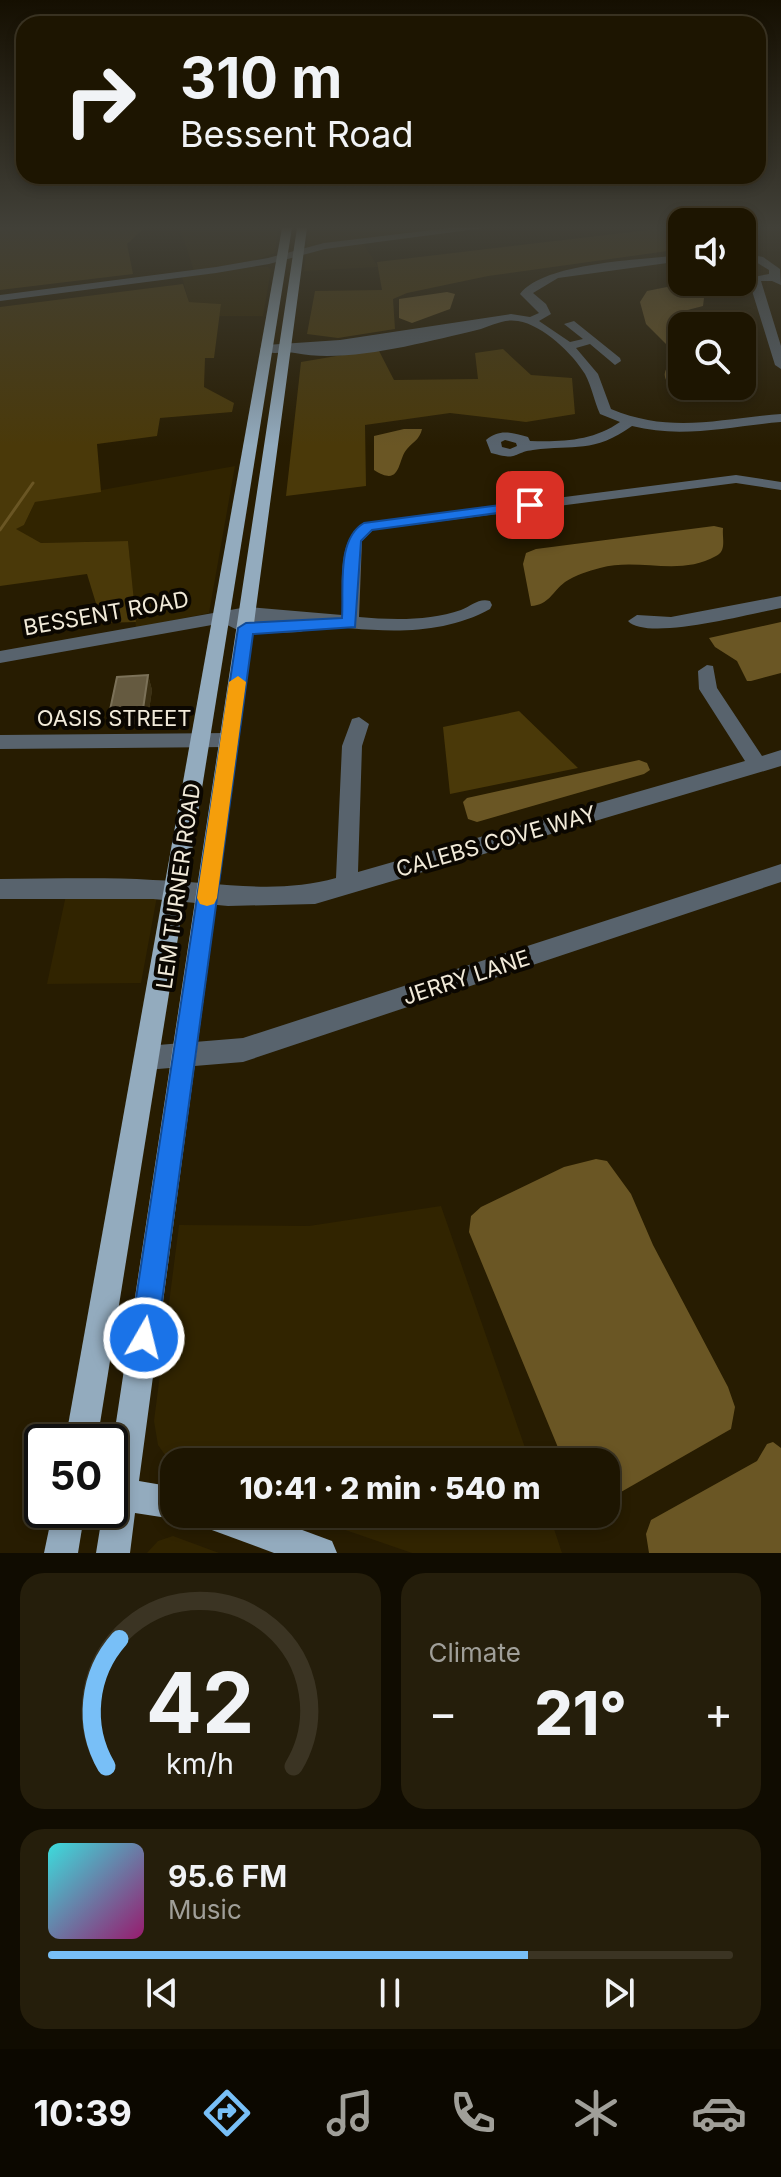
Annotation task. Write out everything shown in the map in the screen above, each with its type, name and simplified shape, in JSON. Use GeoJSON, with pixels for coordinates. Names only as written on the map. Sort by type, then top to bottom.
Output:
{"type":"FeatureCollection","features":[{"type":"Feature","properties":{"kind":"main road","name":"LEM TURNER ROAD"},"geometry":{"type":"LineString","coordinates":[[84,1424],[274,300]]}},
{"type":"Feature","properties":{"kind":"main road","name":"LEM TURNER ROAD"},"geometry":{"type":"LineString","coordinates":[[127,1424],[184,1057],[294,300]]}},
{"type":"Feature","properties":{"kind":"main road"},"geometry":{"type":"LineString","coordinates":[[247,463],[269,463]]}},
{"type":"Feature","properties":{"kind":"main road"},"geometry":{"type":"LineString","coordinates":[[128,1494],[160,1500]]}},
{"type":"Feature","properties":{"kind":"main road"},"geometry":{"type":"LineString","coordinates":[[61,1553],[66,1528]]}},
{"type":"Feature","properties":{"kind":"main road","name":"LEM TURNER ROAD"},"geometry":{"type":"LineString","coordinates":[[113,1553],[114,1528]]}},
{"type":"Feature","properties":{"kind":"main road"},"geometry":{"type":"LineString","coordinates":[[251,1528],[320,1553]]}},
{"type":"Feature","properties":{"kind":"street"},"geometry":{"type":"LineString","coordinates":[[523,319],[525,300]]}},
{"type":"Feature","properties":{"kind":"street"},"geometry":{"type":"LineString","coordinates":[[266,349],[328,352],[398,338],[415,350],[484,334],[482,324],[545,314],[542,306],[535,300]]}},
{"type":"Feature","properties":{"kind":"street"},"geometry":{"type":"LineString","coordinates":[[763,300],[771,341],[781,365]]}},
{"type":"Feature","properties":{"kind":"street"},"geometry":{"type":"LineString","coordinates":[[523,319],[568,346],[589,368],[602,393],[605,411],[628,423],[663,430],[702,429],[751,419],[781,418]]}},
{"type":"Feature","properties":{"kind":"street"},"geometry":{"type":"LineString","coordinates":[[570,324],[615,361]]}},
{"type":"Feature","properties":{"kind":"street"},"geometry":{"type":"LineString","coordinates":[[568,346],[593,340]]}},
{"type":"Feature","properties":{"kind":"street"},"geometry":{"type":"LineString","coordinates":[[526,445],[592,442],[613,435],[628,423]]}},
{"type":"Feature","properties":{"kind":"street"},"geometry":{"type":"LineString","coordinates":[[350,623],[354,541],[369,526],[736,479],[781,486]]}},
{"type":"Feature","properties":{"kind":"street"},"geometry":{"type":"LineString","coordinates":[[637,621],[671,623],[781,602]]}},
{"type":"Feature","properties":{"kind":"street","name":"BESSENT ROAD"},"geometry":{"type":"LineString","coordinates":[[0,657],[221,616],[300,627],[328,622],[413,625],[464,616],[484,605]]}},
{"type":"Feature","properties":{"kind":"street"},"geometry":{"type":"LineString","coordinates":[[707,671],[708,689],[758,765]]}},
{"type":"Feature","properties":{"kind":"street"},"geometry":{"type":"LineString","coordinates":[[347,884],[352,746],[359,724]]}},
{"type":"Feature","properties":{"kind":"street","name":"OASIS STREET"},"geometry":{"type":"LineString","coordinates":[[0,742],[229,740]]}},
{"type":"Feature","properties":{"kind":"street","name":"CALEBS COVE WAY"},"geometry":{"type":"LineString","coordinates":[[0,889],[295,896],[347,884],[781,758]]}},
{"type":"Feature","properties":{"kind":"street","name":"JERRY LANE"},"geometry":{"type":"LineString","coordinates":[[146,1058],[243,1050],[781,873]]}},
{"type":"Feature","properties":{"kind":"shaded area"},"geometry":{"type":"Polygon","coordinates":[[[52,300],[188,300],[221,304],[214,358],[205,358],[204,387],[234,403],[232,412],[160,418],[157,436],[97,444],[101,492],[35,502],[24,525],[16,529],[41,543],[128,541],[136,622],[102,623],[87,574],[0,586],[0,307],[52,300]]]}},
{"type":"Feature","properties":{"kind":"shaded area"},"geometry":{"type":"Polygon","coordinates":[[[266,300],[263,316],[219,316],[221,304],[189,302],[266,300]]]}},
{"type":"Feature","properties":{"kind":"shaded area"},"geometry":{"type":"Polygon","coordinates":[[[313,300],[393,300],[395,329],[338,338],[307,334],[313,300]]]}},
{"type":"Feature","properties":{"kind":"shaded area"},"geometry":{"type":"Polygon","coordinates":[[[399,300],[453,300],[450,309],[412,323],[399,318],[399,300]]]}},
{"type":"Feature","properties":{"kind":"shaded area"},"geometry":{"type":"Polygon","coordinates":[[[641,300],[704,300],[703,306],[668,312],[668,346],[646,324],[641,300]]]}},
{"type":"Feature","properties":{"kind":"shaded area"},"geometry":{"type":"Polygon","coordinates":[[[378,349],[394,380],[478,379],[475,353],[503,349],[531,375],[572,378],[575,414],[526,422],[450,413],[365,425],[366,486],[286,496],[301,362],[378,349]]]}},
{"type":"Feature","properties":{"kind":"shaded area"},"geometry":{"type":"Polygon","coordinates":[[[404,429],[422,429],[397,470],[390,476],[374,470],[374,436],[404,429]]]}},
{"type":"Feature","properties":{"kind":"shaded area"},"geometry":{"type":"Polygon","coordinates":[[[235,466],[209,613],[136,628],[128,541],[41,543],[15,529],[24,525],[35,502],[235,466]]]}},
{"type":"Feature","properties":{"kind":"shaded area"},"geometry":{"type":"Polygon","coordinates":[[[714,526],[723,528],[723,548],[716,556],[688,565],[629,564],[596,569],[569,580],[546,601],[531,606],[523,564],[526,553],[536,549],[714,526]]]}},
{"type":"Feature","properties":{"kind":"shaded area"},"geometry":{"type":"Polygon","coordinates":[[[781,622],[781,673],[751,681],[747,681],[737,661],[715,647],[709,638],[781,622]]]}},
{"type":"Feature","properties":{"kind":"shaded area"},"geometry":{"type":"Polygon","coordinates":[[[519,711],[578,768],[450,794],[443,727],[519,711]]]}},
{"type":"Feature","properties":{"kind":"shaded area"},"geometry":{"type":"Polygon","coordinates":[[[639,760],[647,763],[650,770],[477,822],[468,819],[463,802],[467,798],[639,760]]]}},
{"type":"Feature","properties":{"kind":"shaded area"},"geometry":{"type":"Polygon","coordinates":[[[160,880],[141,983],[47,984],[69,881],[160,880]]]}},
{"type":"Feature","properties":{"kind":"shaded area"},"geometry":{"type":"Polygon","coordinates":[[[596,1159],[607,1161],[631,1194],[653,1245],[728,1387],[735,1407],[731,1429],[620,1493],[620,1448],[558,1448],[469,1232],[471,1216],[481,1207],[564,1167],[596,1159]]]}},
{"type":"Feature","properties":{"kind":"shaded area"},"geometry":{"type":"Polygon","coordinates":[[[441,1206],[525,1448],[160,1448],[154,1421],[179,1225],[309,1226],[441,1206]]]}},
{"type":"Feature","properties":{"kind":"shaded area"},"geometry":{"type":"Polygon","coordinates":[[[773,1442],[781,1448],[781,1553],[649,1553],[646,1534],[651,1520],[757,1461],[767,1444],[773,1442]]]}},
{"type":"Feature","properties":{"kind":"shaded area"},"geometry":{"type":"Polygon","coordinates":[[[340,1528],[554,1528],[562,1553],[412,1553],[340,1528]]]}},
{"type":"Feature","properties":{"kind":"shaded area"},"geometry":{"type":"Polygon","coordinates":[[[173,1536],[219,1553],[147,1553],[158,1541],[173,1536]]]}},
{"type":"Feature","properties":{"kind":"building"},"geometry":{"type":"Polygon","coordinates":[[[148,675],[143,709],[110,710],[117,677],[148,675]]]}},
{"type":"Feature","properties":{"kind":"waterway"},"geometry":{"type":"LineString","coordinates":[[0,530],[33,483]]}},
{"type":"Feature","properties":{"kind":"slow traffic"},"geometry":{"type":"LineString","coordinates":[[207,898],[238,682]]}},
{"type":"Feature","properties":{"kind":"route"},"geometry":{"type":"LineString","coordinates":[[144,1338],[246,628],[350,623],[354,541],[369,526],[530,505]]}}]}
